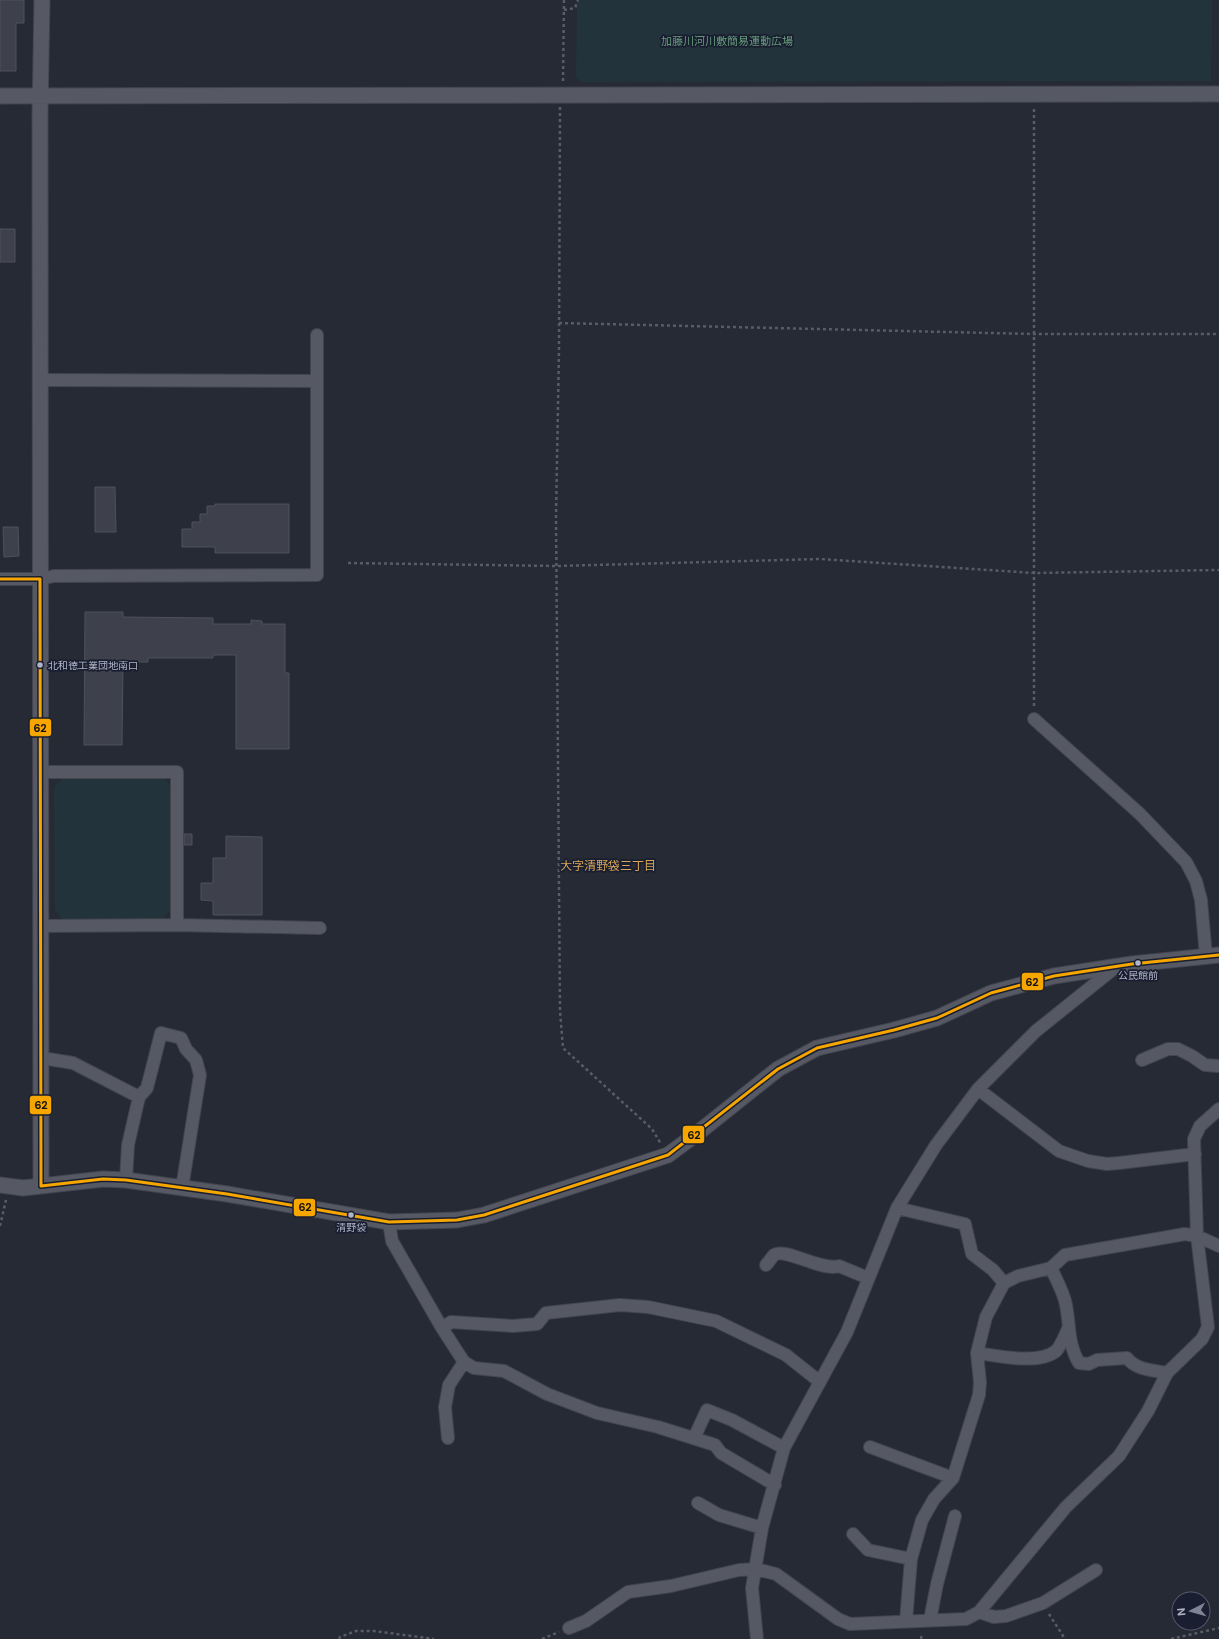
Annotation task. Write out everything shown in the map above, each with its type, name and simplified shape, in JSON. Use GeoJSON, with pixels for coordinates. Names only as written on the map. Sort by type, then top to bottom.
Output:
{"type":"FeatureCollection","features":[{"type":"Feature","properties":{"kind":"street"},"geometry":{"type":"LineString","coordinates":[[41,1186],[42,926],[40,579],[42,0]]}},
{"type":"Feature","properties":{"kind":"street"},"geometry":{"type":"LineString","coordinates":[[0,96],[1219,94]]}},
{"type":"Feature","properties":{"kind":"street"},"geometry":{"type":"LineString","coordinates":[[0,579],[40,579],[54,576],[317,575],[317,335]]}},
{"type":"Feature","properties":{"kind":"street"},"geometry":{"type":"LineString","coordinates":[[41,380],[317,381]]}},
{"type":"Feature","properties":{"kind":"street"},"geometry":{"type":"LineString","coordinates":[[5,1186],[23,1188],[103,1178],[182,1188],[325,1210],[389,1222],[457,1220],[484,1215],[668,1155],[778,1069],[817,1048],[894,1030],[937,1018],[991,993],[1054,976],[1117,966],[1213,955],[1196,881],[1186,862],[1140,814],[1034,719]]}},
{"type":"Feature","properties":{"kind":"street"},"geometry":{"type":"LineString","coordinates":[[41,772],[177,772],[177,925]]}},
{"type":"Feature","properties":{"kind":"street"},"geometry":{"type":"LineString","coordinates":[[42,926],[177,925],[320,928]]}},
{"type":"Feature","properties":{"kind":"street"},"geometry":{"type":"LineString","coordinates":[[757,1639],[752,1588],[762,1528],[784,1448],[847,1332],[898,1208],[936,1145],[978,1089],[1036,1030],[1117,966]]}},
{"type":"Feature","properties":{"kind":"street"},"geometry":{"type":"LineString","coordinates":[[126,1180],[128,1144],[139,1097],[147,1088],[161,1033],[181,1038],[186,1049],[196,1060],[200,1075],[182,1188]]}},
{"type":"Feature","properties":{"kind":"street"},"geometry":{"type":"LineString","coordinates":[[1142,1060],[1168,1049],[1178,1050],[1192,1056],[1205,1065],[1219,1066]]}},
{"type":"Feature","properties":{"kind":"street"},"geometry":{"type":"LineString","coordinates":[[42,1058],[73,1064],[139,1097]]}},
{"type":"Feature","properties":{"kind":"street"},"geometry":{"type":"LineString","coordinates":[[978,1089],[1059,1151],[1088,1161],[1119,1164],[1195,1154]]}},
{"type":"Feature","properties":{"kind":"street"},"geometry":{"type":"LineString","coordinates":[[569,1628],[586,1622],[628,1592],[671,1586],[739,1570],[756,1569],[776,1574],[838,1619],[850,1624],[966,1619],[980,1612],[1066,1507],[1119,1456],[1148,1411],[1167,1373],[1202,1339],[1208,1327],[1197,1236],[1194,1140],[1200,1126],[1219,1109]]}},
{"type":"Feature","properties":{"kind":"street"},"geometry":{"type":"LineString","coordinates":[[898,1208],[965,1224],[972,1254],[993,1270],[1004,1283]]}},
{"type":"Feature","properties":{"kind":"street"},"geometry":{"type":"LineString","coordinates":[[389,1222],[392,1241],[442,1328],[464,1362],[474,1368],[504,1371],[547,1394],[597,1413],[658,1427],[716,1445],[721,1453],[775,1485]]}},
{"type":"Feature","properties":{"kind":"street"},"geometry":{"type":"LineString","coordinates":[[906,1621],[911,1559],[925,1515],[934,1498],[953,1478],[979,1395],[980,1382],[977,1353],[986,1317],[1004,1283],[1018,1276],[1051,1268],[1065,1255],[1185,1234],[1197,1236],[1219,1246]]}},
{"type":"Feature","properties":{"kind":"street"},"geometry":{"type":"LineString","coordinates":[[766,1265],[775,1255],[784,1252],[795,1257],[833,1268],[839,1266],[868,1278]]}},
{"type":"Feature","properties":{"kind":"street"},"geometry":{"type":"LineString","coordinates":[[1051,1268],[1066,1304],[1068,1329],[1073,1353],[1079,1363],[1089,1364],[1097,1360],[1127,1358],[1132,1364],[1146,1370],[1167,1373]]}},
{"type":"Feature","properties":{"kind":"street"},"geometry":{"type":"LineString","coordinates":[[442,1328],[451,1322],[513,1326],[537,1324],[546,1313],[620,1305],[648,1307],[716,1321],[786,1355],[820,1382]]}},
{"type":"Feature","properties":{"kind":"street"},"geometry":{"type":"LineString","coordinates":[[977,1353],[1021,1359],[1047,1356],[1056,1350],[1068,1329]]}},
{"type":"Feature","properties":{"kind":"street"},"geometry":{"type":"LineString","coordinates":[[448,1438],[445,1407],[449,1386],[464,1362]]}},
{"type":"Feature","properties":{"kind":"street"},"geometry":{"type":"LineString","coordinates":[[694,1438],[707,1410],[732,1420],[784,1448]]}},
{"type":"Feature","properties":{"kind":"street"},"geometry":{"type":"LineString","coordinates":[[870,1447],[953,1478]]}},
{"type":"Feature","properties":{"kind":"street"},"geometry":{"type":"LineString","coordinates":[[698,1503],[719,1515],[762,1528]]}},
{"type":"Feature","properties":{"kind":"street"},"geometry":{"type":"LineString","coordinates":[[930,1620],[937,1584],[956,1516]]}},
{"type":"Feature","properties":{"kind":"street"},"geometry":{"type":"LineString","coordinates":[[853,1534],[868,1550],[911,1559]]}},
{"type":"Feature","properties":{"kind":"street"},"geometry":{"type":"LineString","coordinates":[[980,1612],[994,1617],[1006,1616],[1044,1603],[1096,1570]]}},
{"type":"Feature","properties":{"kind":"path"},"geometry":{"type":"LineString","coordinates":[[564,0],[563,94],[559,112],[559,323],[556,566],[560,1004],[563,1048],[652,1129],[668,1155]]}},
{"type":"Feature","properties":{"kind":"path"},"geometry":{"type":"LineString","coordinates":[[564,10],[575,8],[578,0]]}},
{"type":"Feature","properties":{"kind":"path"},"geometry":{"type":"LineString","coordinates":[[1034,94],[1034,719]]}},
{"type":"Feature","properties":{"kind":"path"},"geometry":{"type":"LineString","coordinates":[[559,323],[1033,334],[1219,334]]}},
{"type":"Feature","properties":{"kind":"path"},"geometry":{"type":"LineString","coordinates":[[348,563],[556,566],[820,559],[1034,573],[1219,570]]}},
{"type":"Feature","properties":{"kind":"path"},"geometry":{"type":"LineString","coordinates":[[0,1226],[5,1186]]}},
{"type":"Feature","properties":{"kind":"path"},"geometry":{"type":"LineString","coordinates":[[1044,1603],[1065,1639]]}},
{"type":"Feature","properties":{"kind":"path"},"geometry":{"type":"LineString","coordinates":[[542,1639],[569,1628]]}},
{"type":"Feature","properties":{"kind":"path"},"geometry":{"type":"LineString","coordinates":[[1171,1639],[1219,1628]]}},
{"type":"Feature","properties":{"kind":"path"},"geometry":{"type":"LineString","coordinates":[[339,1639],[340,1637],[356,1631],[374,1631],[434,1639]]}},
{"type":"Feature","properties":{"kind":"green space","name":"加藤川河川敷簡易運動広場"},"geometry":{"type":"Polygon","coordinates":[[[577,0],[1212,0],[1211,81],[581,82],[576,77],[577,0]]]}},
{"type":"Feature","properties":{"kind":"green space"},"geometry":{"type":"Polygon","coordinates":[[[62,779],[164,779],[170,785],[171,910],[162,920],[63,920],[55,910],[54,787],[62,779]]]}},
{"type":"Feature","properties":{"kind":"building"},"geometry":{"type":"Polygon","coordinates":[[[0,0],[24,0],[24,23],[16,23],[16,71],[0,71],[0,0]]]}},
{"type":"Feature","properties":{"kind":"building"},"geometry":{"type":"Polygon","coordinates":[[[0,229],[15,229],[15,262],[0,262],[0,229]]]}},
{"type":"Feature","properties":{"kind":"building"},"geometry":{"type":"Polygon","coordinates":[[[95,487],[115,487],[116,532],[95,532],[95,487]]]}},
{"type":"Feature","properties":{"kind":"building"},"geometry":{"type":"Polygon","coordinates":[[[215,504],[289,504],[289,553],[215,553],[215,547],[182,547],[182,529],[192,529],[192,522],[200,522],[200,514],[207,514],[207,506],[215,506],[215,504]]]}},
{"type":"Feature","properties":{"kind":"building"},"geometry":{"type":"Polygon","coordinates":[[[3,527],[18,527],[19,556],[4,557],[3,527]]]}},
{"type":"Feature","properties":{"kind":"building"},"geometry":{"type":"Polygon","coordinates":[[[85,612],[123,612],[123,617],[213,618],[213,624],[251,624],[251,620],[262,621],[262,624],[285,624],[285,673],[289,673],[289,749],[236,749],[236,655],[213,655],[213,658],[148,658],[148,662],[123,662],[122,745],[84,745],[85,612]]]}},
{"type":"Feature","properties":{"kind":"building"},"geometry":{"type":"Polygon","coordinates":[[[184,834],[192,834],[192,845],[184,845],[184,834]]]}},
{"type":"Feature","properties":{"kind":"building"},"geometry":{"type":"Polygon","coordinates":[[[226,836],[262,837],[262,915],[213,915],[213,901],[201,900],[201,883],[213,883],[213,858],[226,858],[226,836]]]}},
{"type":"Feature","properties":{"kind":"transit line","name":"62"},"geometry":{"type":"LineString","coordinates":[[0,579],[40,579],[41,1186],[103,1179],[126,1180],[227,1194],[389,1222],[457,1220],[484,1215],[668,1155],[778,1069],[817,1048],[894,1030],[937,1018],[991,993],[1054,976],[1132,964],[1219,955]]}},
{"type":"Feature","properties":{"kind":"place","name":"北和徳工業団地南口"},"geometry":{"type":"Point","coordinates":[40,665]}},
{"type":"Feature","properties":{"kind":"place","name":"公民館前"},"geometry":{"type":"Point","coordinates":[1138,963]}},
{"type":"Feature","properties":{"kind":"place","name":"清野袋"},"geometry":{"type":"Point","coordinates":[351,1215]}},
{"type":"Feature","properties":{"kind":"district","name":"大字清野袋三丁目"},"geometry":{"type":"Point","coordinates":[608,866]}}]}
